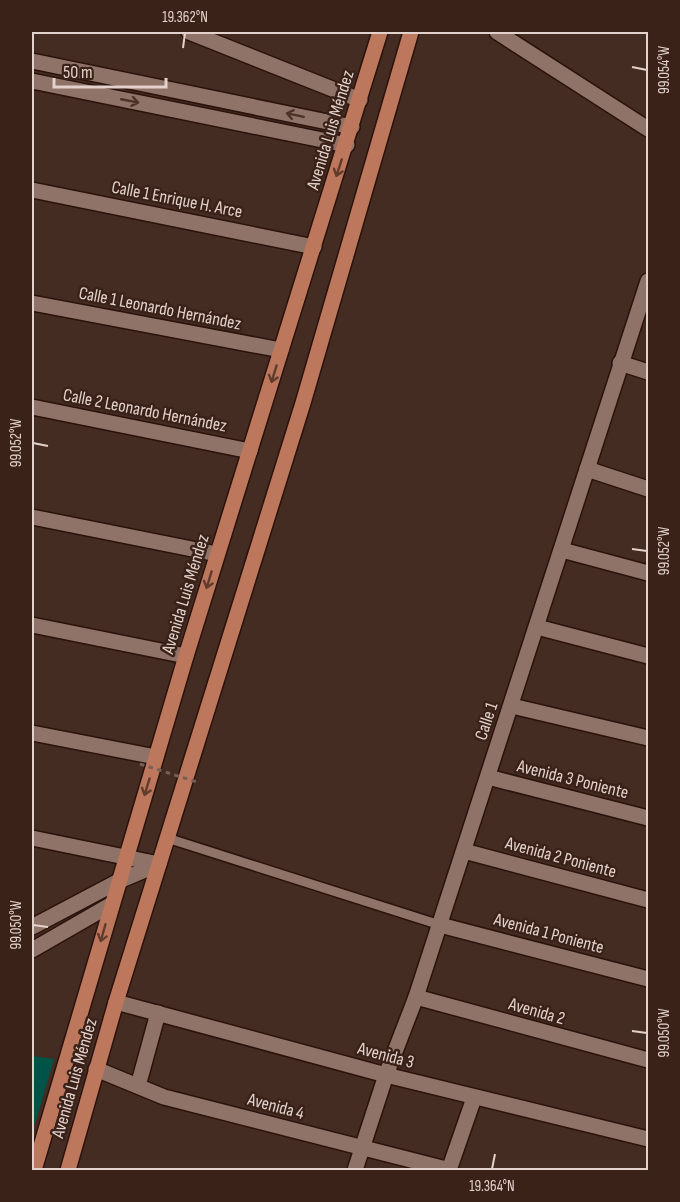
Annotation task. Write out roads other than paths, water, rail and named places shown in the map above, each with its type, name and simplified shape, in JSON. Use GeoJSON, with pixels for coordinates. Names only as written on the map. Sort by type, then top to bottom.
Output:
{"type":"FeatureCollection","features":[{"type":"Feature","properties":{"kind":"main road","name":"Avenida Luis Méndez"},"geometry":{"type":"LineString","coordinates":[[34,1170],[217,554],[380,32]]}},
{"type":"Feature","properties":{"kind":"main road","name":"Avenida Luis Méndez"},"geometry":{"type":"LineString","coordinates":[[68,1170],[116,1002],[303,403],[411,32]]}},
{"type":"Feature","properties":{"kind":"street"},"geometry":{"type":"LineString","coordinates":[[189,32],[360,100]]}},
{"type":"Feature","properties":{"kind":"street"},"geometry":{"type":"LineString","coordinates":[[497,32],[648,129]]}},
{"type":"Feature","properties":{"kind":"street"},"geometry":{"type":"LineString","coordinates":[[32,61],[352,127]]}},
{"type":"Feature","properties":{"kind":"street"},"geometry":{"type":"LineString","coordinates":[[32,81],[346,145]]}},
{"type":"Feature","properties":{"kind":"street","name":"Calle 1 Enrique H. Arce"},"geometry":{"type":"LineString","coordinates":[[32,190],[314,247]]}},
{"type":"Feature","properties":{"kind":"street","name":"Calle 1"},"geometry":{"type":"LineString","coordinates":[[355,1170],[386,1075],[416,997],[440,925],[648,281]]}},
{"type":"Feature","properties":{"kind":"street","name":"Calle 1 Leonardo Hernández"},"geometry":{"type":"LineString","coordinates":[[32,303],[281,351]]}},
{"type":"Feature","properties":{"kind":"street"},"geometry":{"type":"LineString","coordinates":[[620,363],[648,372]]}},
{"type":"Feature","properties":{"kind":"street","name":"Calle 2 Leonardo Hernández"},"geometry":{"type":"LineString","coordinates":[[32,407],[250,451]]}},
{"type":"Feature","properties":{"kind":"street"},"geometry":{"type":"LineString","coordinates":[[586,470],[648,489]]}},
{"type":"Feature","properties":{"kind":"street"},"geometry":{"type":"LineString","coordinates":[[32,517],[217,554]]}},
{"type":"Feature","properties":{"kind":"street"},"geometry":{"type":"LineString","coordinates":[[562,550],[648,573]]}},
{"type":"Feature","properties":{"kind":"street"},"geometry":{"type":"LineString","coordinates":[[32,624],[186,656]]}},
{"type":"Feature","properties":{"kind":"street"},"geometry":{"type":"LineString","coordinates":[[537,627],[648,656]]}},
{"type":"Feature","properties":{"kind":"street"},"geometry":{"type":"LineString","coordinates":[[512,706],[648,738]]}},
{"type":"Feature","properties":{"kind":"street"},"geometry":{"type":"LineString","coordinates":[[32,733],[156,758]]}},
{"type":"Feature","properties":{"kind":"street","name":"Avenida 3 Poniente"},"geometry":{"type":"LineString","coordinates":[[488,777],[648,818]]}},
{"type":"Feature","properties":{"kind":"street"},"geometry":{"type":"LineString","coordinates":[[32,838],[159,864]]}},
{"type":"Feature","properties":{"kind":"street","name":"Avenida 2 Poniente"},"geometry":{"type":"LineString","coordinates":[[464,851],[648,900]]}},
{"type":"Feature","properties":{"kind":"street"},"geometry":{"type":"LineString","coordinates":[[32,927],[119,881],[159,864]]}},
{"type":"Feature","properties":{"kind":"street"},"geometry":{"type":"LineString","coordinates":[[32,950],[112,904]]}},
{"type":"Feature","properties":{"kind":"street","name":"Avenida 1 Poniente"},"geometry":{"type":"LineString","coordinates":[[440,925],[648,980]]}},
{"type":"Feature","properties":{"kind":"street","name":"Avenida 2"},"geometry":{"type":"LineString","coordinates":[[416,997],[648,1060]]}},
{"type":"Feature","properties":{"kind":"street","name":"Avenida 3"},"geometry":{"type":"LineString","coordinates":[[116,1002],[474,1098],[648,1139]]}},
{"type":"Feature","properties":{"kind":"street"},"geometry":{"type":"LineString","coordinates":[[138,1086],[158,1013]]}},
{"type":"Feature","properties":{"kind":"street","name":"Avenida 4"},"geometry":{"type":"LineString","coordinates":[[96,1069],[164,1097],[450,1170]]}},
{"type":"Feature","properties":{"kind":"street"},"geometry":{"type":"LineString","coordinates":[[450,1170],[474,1098]]}},
{"type":"Feature","properties":{"kind":"lane"},"geometry":{"type":"LineString","coordinates":[[167,838],[440,925]]}}]}
